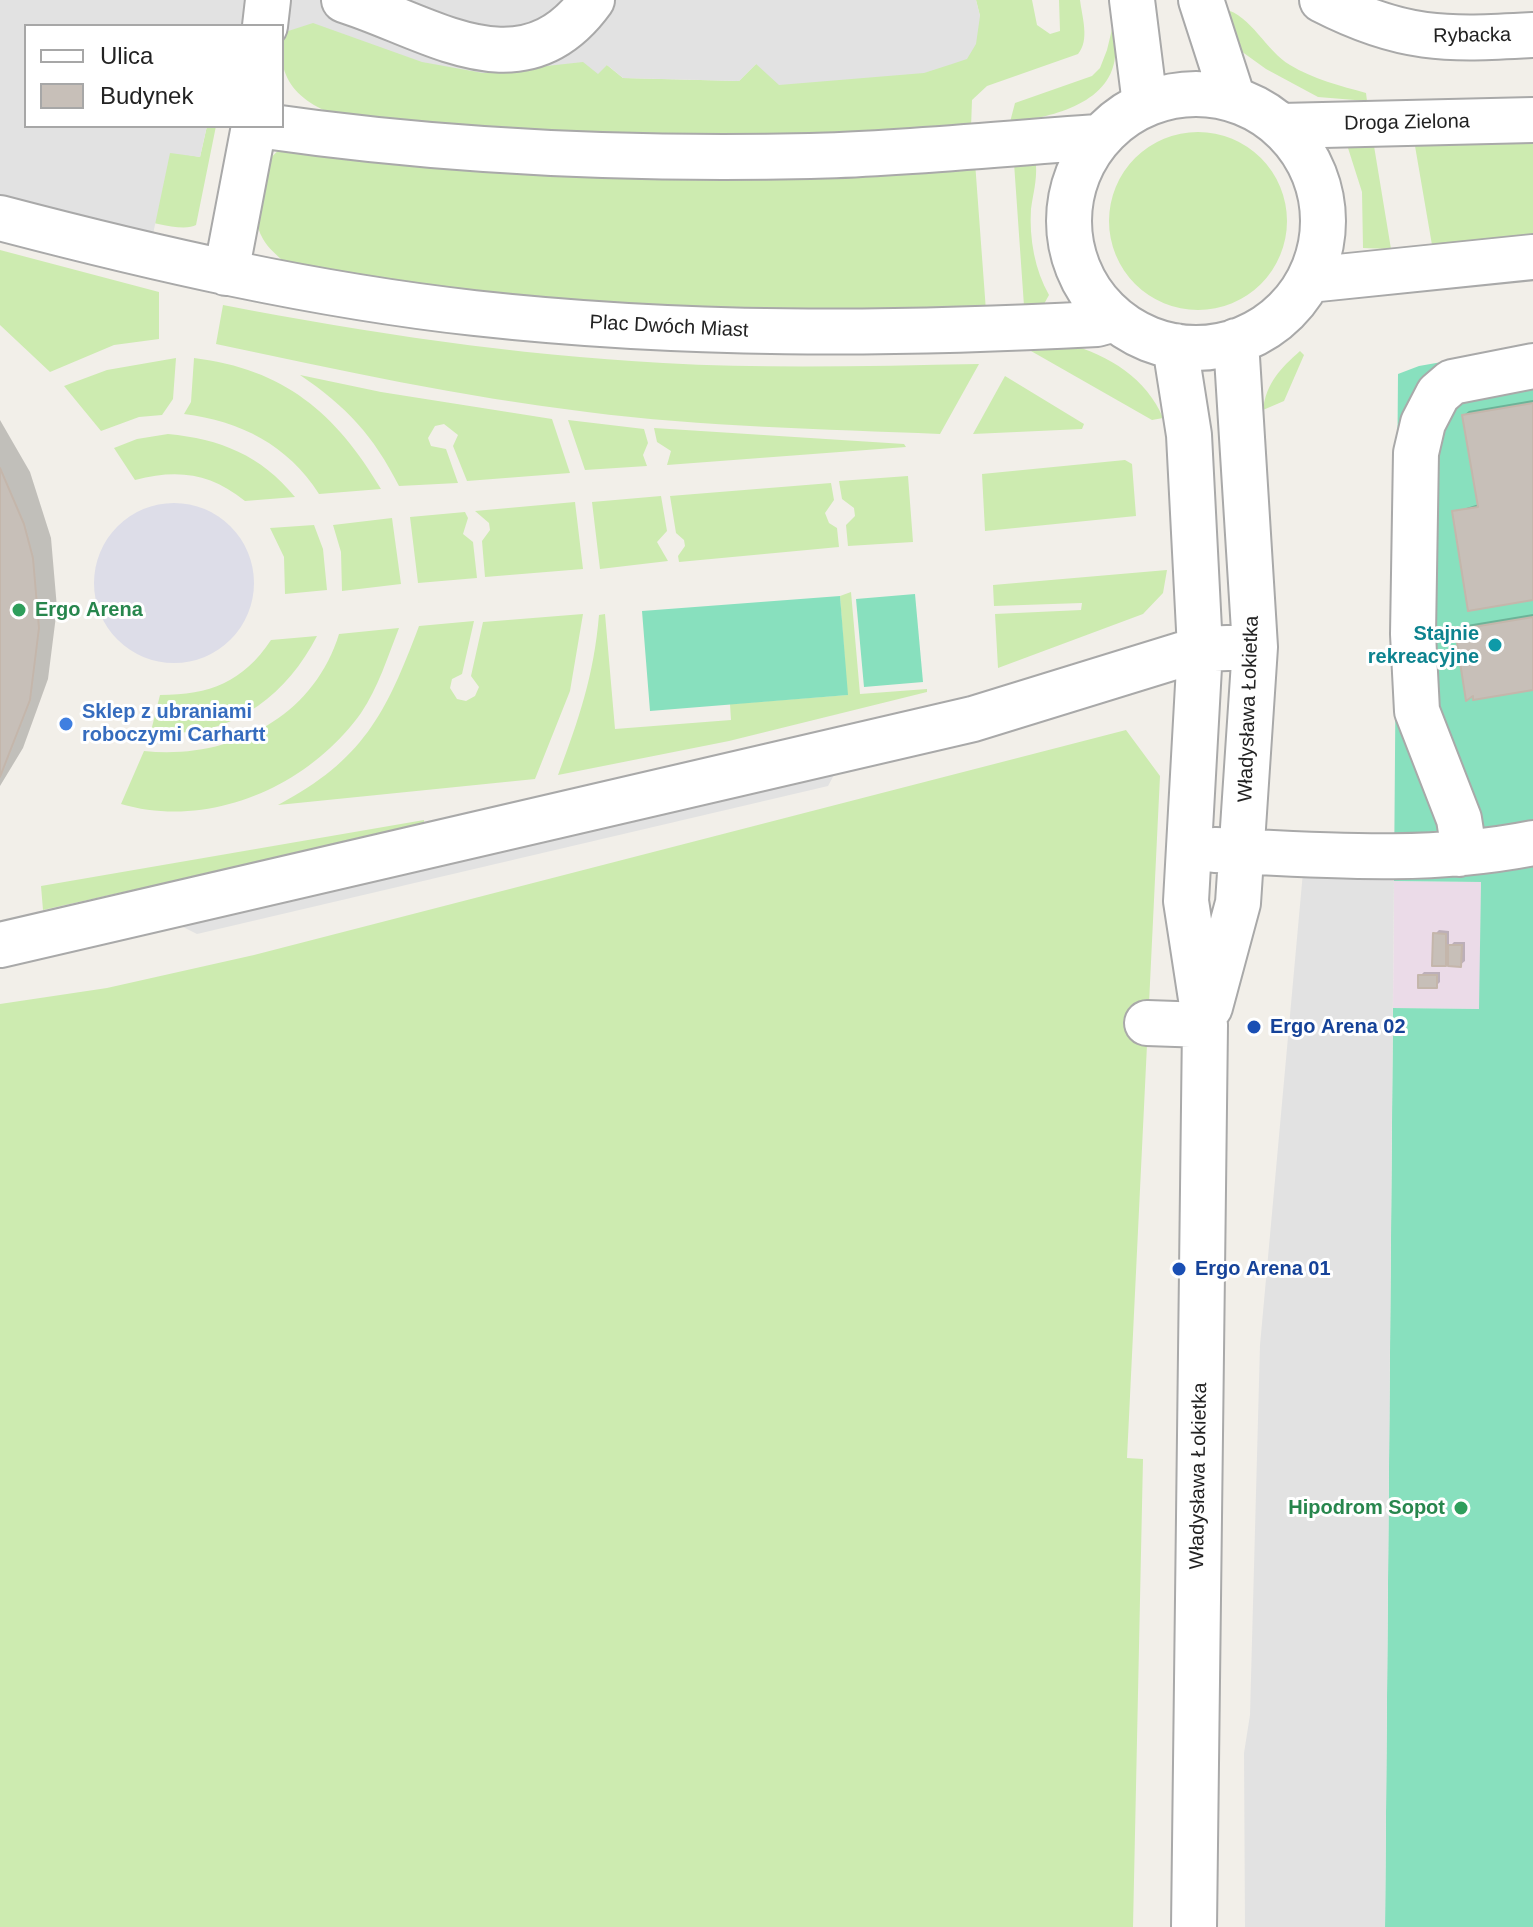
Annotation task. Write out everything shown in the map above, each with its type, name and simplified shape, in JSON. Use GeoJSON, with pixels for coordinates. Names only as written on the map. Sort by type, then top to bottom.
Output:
{"type":"FeatureCollection","features":[{"type":"Feature","properties":{"kind":"street"},"geometry":{"type":"LineString","coordinates":[[265,24],[268,0]]}},
{"type":"Feature","properties":{"kind":"street"},"geometry":{"type":"LineString","coordinates":[[344,0],[388,14],[459,44],[481,51],[507,52],[539,45],[564,29],[592,0]]}},
{"type":"Feature","properties":{"kind":"street"},"geometry":{"type":"LineString","coordinates":[[1132,0],[1145,104]]}},
{"type":"Feature","properties":{"kind":"street"},"geometry":{"type":"LineString","coordinates":[[1201,0],[1233,99]]}},
{"type":"Feature","properties":{"kind":"street","name":"Rybacka"},"geometry":{"type":"LineString","coordinates":[[1322,0],[1383,26],[1425,38],[1533,35]]}},
{"type":"Feature","properties":{"kind":"street"},"geometry":{"type":"LineString","coordinates":[[1204,94],[1233,99],[1281,126],[1302,151],[1317,181],[1323,215],[1321,237],[1309,280],[1290,306],[1265,327],[1236,341],[1206,348],[1175,346],[1143,337],[1115,319],[1088,288],[1072,251],[1069,211],[1079,171],[1100,137],[1121,118],[1145,104],[1174,96],[1204,94]]}},
{"type":"Feature","properties":{"kind":"street","name":"Droga Zielona"},"geometry":{"type":"LineString","coordinates":[[1281,126],[1533,120]]}},
{"type":"Feature","properties":{"kind":"street"},"geometry":{"type":"LineString","coordinates":[[226,273],[254,128]]}},
{"type":"Feature","properties":{"kind":"street"},"geometry":{"type":"LineString","coordinates":[[278,128],[339,137],[625,157],[812,156],[1100,137]]}},
{"type":"Feature","properties":{"kind":"street","name":"Plac Dwóch Miast"},"geometry":{"type":"LineString","coordinates":[[0,218],[154,259],[474,313],[624,326],[754,332],[973,332],[1097,324],[1115,319]]}},
{"type":"Feature","properties":{"kind":"street"},"geometry":{"type":"LineString","coordinates":[[1309,280],[1533,257]]}},
{"type":"Feature","properties":{"kind":"street","name":"Władysława Łokietka"},"geometry":{"type":"LineString","coordinates":[[1205,1025],[1238,903],[1255,647],[1236,341]]}},
{"type":"Feature","properties":{"kind":"street","name":"Władysława Łokietka"},"geometry":{"type":"LineString","coordinates":[[1175,346],[1189,435],[1200,649],[1186,901],[1205,1025],[1194,1927]]}},
{"type":"Feature","properties":{"kind":"street"},"geometry":{"type":"LineString","coordinates":[[1459,854],[1462,838],[1459,819],[1417,711],[1413,634],[1416,453],[1423,423],[1438,394],[1452,382],[1533,366]]}},
{"type":"Feature","properties":{"kind":"street"},"geometry":{"type":"LineString","coordinates":[[0,945],[973,719],[1200,649],[1255,647]]}},
{"type":"Feature","properties":{"kind":"street"},"geometry":{"type":"LineString","coordinates":[[1189,849],[1394,858],[1482,853],[1533,843]]}},
{"type":"Feature","properties":{"kind":"street"},"geometry":{"type":"LineString","coordinates":[[1147,1023],[1205,1025]]}},
{"type":"Feature","properties":{"kind":"shaded area"},"geometry":{"type":"Polygon","coordinates":[[[0,0],[976,0],[980,16],[976,44],[967,59],[924,73],[779,85],[756,64],[739,81],[623,78],[607,65],[598,74],[583,62],[483,73],[422,62],[313,23],[284,32],[284,24],[24,24],[24,128],[207,128],[200,157],[170,153],[152,239],[0,203],[0,0]]]}},
{"type":"Feature","properties":{"kind":"shaded area"},"geometry":{"type":"Polygon","coordinates":[[[174,503],[205,509],[230,527],[248,552],[254,583],[248,614],[230,639],[205,657],[174,663],[143,657],[118,639],[100,614],[94,583],[100,552],[118,527],[143,509],[174,503]]]}},
{"type":"Feature","properties":{"kind":"shaded area"},"geometry":{"type":"Polygon","coordinates":[[[836,771],[828,786],[197,934],[181,926],[179,919],[836,771]]]}},
{"type":"Feature","properties":{"kind":"shaded area"},"geometry":{"type":"Polygon","coordinates":[[[1303,872],[1394,873],[1385,1927],[1245,1927],[1244,1753],[1250,1715],[1260,1345],[1303,872]]]}},
{"type":"Feature","properties":{"kind":"shaded area"},"geometry":{"type":"Polygon","coordinates":[[[1394,881],[1481,882],[1480,1009],[1393,1008],[1394,881]]]}},
{"type":"Feature","properties":{"kind":"green space"},"geometry":{"type":"Polygon","coordinates":[[[976,0],[1032,0],[1037,25],[1050,34],[1060,31],[1059,0],[1080,0],[1084,42],[1078,54],[987,86],[972,100],[971,128],[826,139],[610,141],[338,115],[307,100],[296,90],[284,68],[284,42],[294,17],[564,52],[607,65],[623,78],[739,81],[756,64],[980,16],[976,0]]]}},
{"type":"Feature","properties":{"kind":"green space"},"geometry":{"type":"Polygon","coordinates":[[[1224,9],[1242,18],[1290,65],[1337,85],[1366,93],[1367,101],[1318,97],[1266,69],[1241,51],[1232,37],[1224,9]]]}},
{"type":"Feature","properties":{"kind":"green space"},"geometry":{"type":"Polygon","coordinates":[[[1113,25],[1115,57],[1111,73],[1102,87],[1075,106],[1042,117],[1010,122],[1015,103],[1092,76],[1100,68],[1113,25]]]}},
{"type":"Feature","properties":{"kind":"green space"},"geometry":{"type":"Polygon","coordinates":[[[27,128],[200,157],[207,128],[216,128],[196,225],[173,227],[119,213],[79,195],[58,173],[27,128]]]}},
{"type":"Feature","properties":{"kind":"green space"},"geometry":{"type":"Polygon","coordinates":[[[1198,132],[1232,139],[1261,158],[1280,187],[1287,221],[1280,255],[1261,284],[1232,303],[1198,310],[1164,303],[1135,284],[1116,255],[1109,221],[1116,187],[1135,158],[1164,139],[1198,132]]]}},
{"type":"Feature","properties":{"kind":"green space"},"geometry":{"type":"Polygon","coordinates":[[[1533,143],[1533,234],[1432,245],[1415,146],[1533,143]]]}},
{"type":"Feature","properties":{"kind":"green space"},"geometry":{"type":"Polygon","coordinates":[[[288,144],[975,162],[986,311],[857,318],[483,298],[284,262],[263,239],[258,227],[256,200],[258,186],[269,161],[288,144]]]}},
{"type":"Feature","properties":{"kind":"green space"},"geometry":{"type":"Polygon","coordinates":[[[1351,145],[1374,146],[1391,249],[1363,248],[1362,192],[1348,148],[1351,145]]]}},
{"type":"Feature","properties":{"kind":"green space"},"geometry":{"type":"Polygon","coordinates":[[[1030,160],[1036,165],[1031,209],[1032,243],[1040,276],[1049,295],[1044,304],[1024,306],[1014,163],[1030,160]]]}},
{"type":"Feature","properties":{"kind":"green space"},"geometry":{"type":"Polygon","coordinates":[[[0,250],[159,292],[159,339],[114,345],[50,372],[0,325],[0,250]]]}},
{"type":"Feature","properties":{"kind":"green space"},"geometry":{"type":"Polygon","coordinates":[[[223,305],[442,342],[608,359],[702,365],[979,364],[940,434],[675,421],[494,399],[216,344],[223,305]]]}},
{"type":"Feature","properties":{"kind":"green space"},"geometry":{"type":"Polygon","coordinates":[[[1068,344],[1098,355],[1125,370],[1147,392],[1163,418],[1152,420],[1031,351],[1029,346],[1068,344]]]}},
{"type":"Feature","properties":{"kind":"green space","name":"Hipodrom Sopot"},"geometry":{"type":"Polygon","coordinates":[[[1533,346],[1533,1927],[1385,1927],[1393,1008],[1479,1009],[1481,882],[1394,881],[1398,374],[1419,366],[1533,346]]]}},
{"type":"Feature","properties":{"kind":"green space"},"geometry":{"type":"Polygon","coordinates":[[[1300,351],[1304,355],[1284,401],[1263,410],[1267,392],[1276,377],[1300,351]]]}},
{"type":"Feature","properties":{"kind":"green space"},"geometry":{"type":"Polygon","coordinates":[[[176,358],[173,399],[162,415],[139,417],[101,431],[64,386],[107,370],[176,358]]]}},
{"type":"Feature","properties":{"kind":"green space"},"geometry":{"type":"Polygon","coordinates":[[[194,358],[255,372],[304,399],[345,438],[381,489],[319,494],[293,462],[261,438],[205,417],[184,414],[191,402],[194,358]]]}},
{"type":"Feature","properties":{"kind":"green space"},"geometry":{"type":"Polygon","coordinates":[[[300,375],[381,392],[552,419],[570,473],[467,481],[453,446],[458,435],[444,424],[435,426],[428,438],[431,446],[446,449],[458,483],[399,486],[357,423],[300,375]]]}},
{"type":"Feature","properties":{"kind":"green space"},"geometry":{"type":"Polygon","coordinates":[[[1005,376],[1084,424],[1082,429],[973,434],[1005,376]]]}},
{"type":"Feature","properties":{"kind":"green space"},"geometry":{"type":"Polygon","coordinates":[[[568,420],[644,429],[648,443],[643,455],[647,466],[585,470],[568,420]]]}},
{"type":"Feature","properties":{"kind":"green space"},"geometry":{"type":"Polygon","coordinates":[[[654,428],[904,444],[906,447],[667,465],[671,451],[657,442],[654,428]]]}},
{"type":"Feature","properties":{"kind":"green space"},"geometry":{"type":"Polygon","coordinates":[[[168,434],[205,440],[238,452],[268,470],[295,497],[245,501],[219,484],[179,474],[135,480],[114,448],[137,439],[168,434]]]}},
{"type":"Feature","properties":{"kind":"green space"},"geometry":{"type":"Polygon","coordinates":[[[1125,460],[1132,464],[1136,516],[985,531],[982,474],[1125,460]]]}},
{"type":"Feature","properties":{"kind":"green space"},"geometry":{"type":"Polygon","coordinates":[[[908,476],[913,542],[848,546],[846,525],[855,516],[854,508],[842,499],[839,481],[908,476]]]}},
{"type":"Feature","properties":{"kind":"green space"},"geometry":{"type":"Polygon","coordinates":[[[831,483],[834,500],[825,513],[829,523],[837,528],[839,547],[679,562],[678,556],[685,546],[684,540],[676,533],[670,496],[831,483]]]}},
{"type":"Feature","properties":{"kind":"green space"},"geometry":{"type":"Polygon","coordinates":[[[661,496],[667,531],[657,542],[668,561],[600,569],[592,502],[661,496]]]}},
{"type":"Feature","properties":{"kind":"green space"},"geometry":{"type":"Polygon","coordinates":[[[575,502],[583,569],[485,577],[482,541],[490,530],[489,523],[475,511],[575,502]]]}},
{"type":"Feature","properties":{"kind":"green space"},"geometry":{"type":"Polygon","coordinates":[[[465,512],[468,518],[463,534],[473,542],[477,578],[418,583],[410,517],[465,512]]]}},
{"type":"Feature","properties":{"kind":"green space"},"geometry":{"type":"Polygon","coordinates":[[[392,518],[401,584],[342,591],[341,552],[333,525],[392,518]]]}},
{"type":"Feature","properties":{"kind":"green space"},"geometry":{"type":"Polygon","coordinates":[[[314,525],[323,549],[327,590],[285,594],[284,557],[270,528],[314,525]]]}},
{"type":"Feature","properties":{"kind":"green space"},"geometry":{"type":"Polygon","coordinates":[[[1167,570],[1163,593],[1143,614],[998,668],[995,614],[1081,610],[1082,603],[994,606],[993,585],[1167,570]]]}},
{"type":"Feature","properties":{"kind":"green space"},"geometry":{"type":"Polygon","coordinates":[[[851,592],[860,694],[927,689],[927,692],[729,741],[558,775],[584,696],[599,615],[605,614],[615,729],[731,720],[730,704],[847,695],[840,596],[851,592]]]}},
{"type":"Feature","properties":{"kind":"green space"},"geometry":{"type":"Polygon","coordinates":[[[915,594],[923,682],[864,687],[856,599],[915,594]]]}},
{"type":"Feature","properties":{"kind":"green space"},"geometry":{"type":"Polygon","coordinates":[[[840,596],[848,695],[650,711],[642,611],[840,596]]]}},
{"type":"Feature","properties":{"kind":"green space"},"geometry":{"type":"Polygon","coordinates":[[[583,614],[570,691],[535,779],[278,805],[331,770],[368,732],[395,685],[419,626],[474,621],[462,674],[452,679],[450,688],[457,699],[466,701],[475,696],[479,687],[471,676],[483,622],[583,614]]]}},
{"type":"Feature","properties":{"kind":"green space"},"geometry":{"type":"Polygon","coordinates":[[[399,628],[378,683],[361,713],[314,762],[286,781],[255,796],[222,806],[189,811],[155,811],[121,804],[144,751],[175,752],[206,748],[263,728],[288,711],[309,689],[327,664],[339,634],[399,628]]]}},
{"type":"Feature","properties":{"kind":"green space"},"geometry":{"type":"Polygon","coordinates":[[[317,636],[288,679],[249,712],[204,730],[178,733],[151,731],[160,695],[210,689],[224,683],[249,666],[271,640],[317,636]]]}},
{"type":"Feature","properties":{"kind":"green space"},"geometry":{"type":"Polygon","coordinates":[[[1126,730],[1160,776],[1127,1458],[1143,1459],[1133,1927],[0,1927],[0,1004],[107,988],[254,955],[1126,730]]]}},
{"type":"Feature","properties":{"kind":"green space"},"geometry":{"type":"Polygon","coordinates":[[[424,820],[424,825],[43,910],[41,886],[424,820]]]}},
{"type":"Feature","properties":{"kind":"building"},"geometry":{"type":"Polygon","coordinates":[[[1533,403],[1533,600],[1468,611],[1452,511],[1478,507],[1462,415],[1533,403]]]}},
{"type":"Feature","properties":{"kind":"building","name":"Ergo Arena"},"geometry":{"type":"Polygon","coordinates":[[[0,468],[24,524],[33,558],[39,628],[30,700],[0,777],[0,468]]]}},
{"type":"Feature","properties":{"kind":"building","name":"Stajnie rekreacyjne"},"geometry":{"type":"Polygon","coordinates":[[[1533,617],[1533,690],[1473,700],[1473,696],[1466,701],[1455,630],[1533,617]]]}},
{"type":"Feature","properties":{"kind":"building"},"geometry":{"type":"Polygon","coordinates":[[[1433,933],[1446,934],[1446,966],[1432,966],[1433,933]]]}},
{"type":"Feature","properties":{"kind":"building"},"geometry":{"type":"Polygon","coordinates":[[[1448,945],[1462,945],[1461,967],[1448,966],[1448,945]]]}},
{"type":"Feature","properties":{"kind":"building"},"geometry":{"type":"Polygon","coordinates":[[[1418,975],[1437,975],[1437,988],[1418,988],[1418,975]]]}},
{"type":"Feature","properties":{"kind":"place","name":"Ergo Arena"},"geometry":{"type":"Point","coordinates":[19,610]}},
{"type":"Feature","properties":{"kind":"place","name":"Stajnie rekreacyjne"},"geometry":{"type":"Point","coordinates":[1495,645]}},
{"type":"Feature","properties":{"kind":"place","name":"Sklep z ubraniami roboczymi Carhartt"},"geometry":{"type":"Point","coordinates":[66,724]}},
{"type":"Feature","properties":{"kind":"place","name":"Ergo Arena 02"},"geometry":{"type":"Point","coordinates":[1254,1027]}},
{"type":"Feature","properties":{"kind":"place","name":"Ergo Arena 01"},"geometry":{"type":"Point","coordinates":[1179,1269]}},
{"type":"Feature","properties":{"kind":"place","name":"Hipodrom Sopot"},"geometry":{"type":"Point","coordinates":[1461,1508]}}]}
